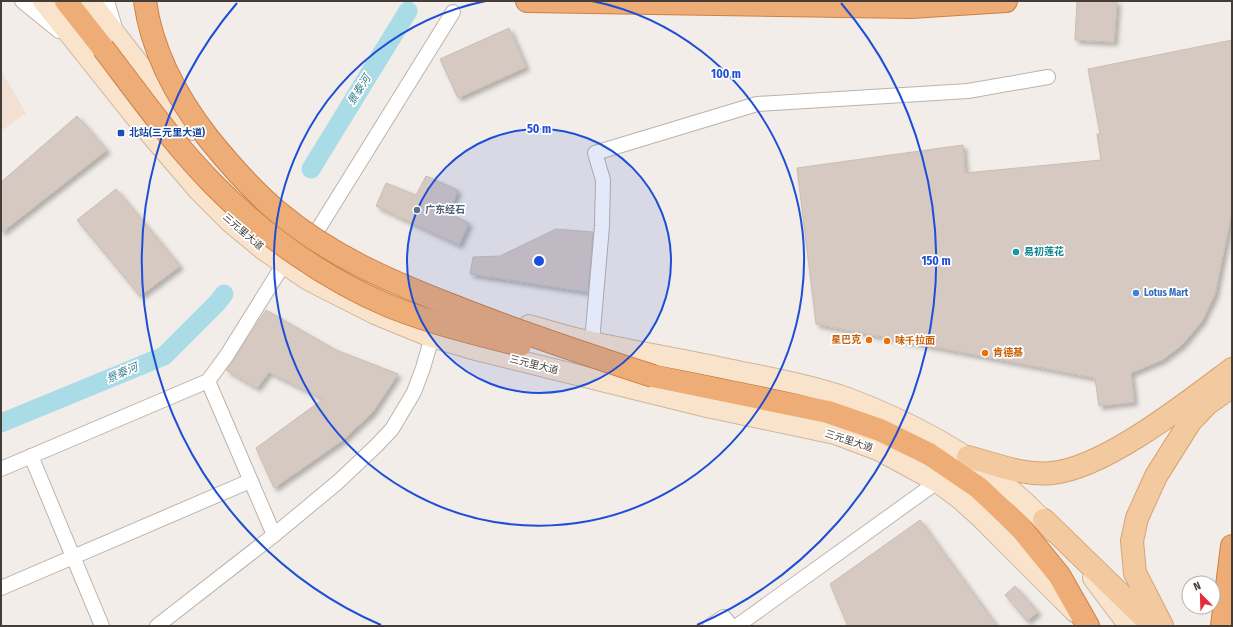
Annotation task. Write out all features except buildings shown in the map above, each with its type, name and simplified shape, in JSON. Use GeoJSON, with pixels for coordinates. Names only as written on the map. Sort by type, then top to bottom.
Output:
{"type":"FeatureCollection","features":[{"type":"Feature","properties":{"kind":"highway"},"geometry":{"type":"LineString","coordinates":[[66,1],[172,137],[215,186],[268,232],[326,273],[390,306],[451,327],[539,350],[653,376],[828,412],[880,430],[929,454],[979,488],[1020,527],[1059,575],[1088,626]]}},
{"type":"Feature","properties":{"kind":"highway"},"geometry":{"type":"LineString","coordinates":[[145,1],[151,33],[163,66],[191,115],[220,152],[246,181],[278,212],[294,224],[359,266],[395,283],[535,337],[653,376]]}},
{"type":"Feature","properties":{"kind":"highway"},"geometry":{"type":"LineString","coordinates":[[527,1],[911,7],[1006,1]]}},
{"type":"Feature","properties":{"kind":"highway"},"geometry":{"type":"LineString","coordinates":[[1222,626],[1232,546]]}},
{"type":"Feature","properties":{"kind":"main road","name":"三元里大道"},"geometry":{"type":"LineString","coordinates":[[43,1],[164,152],[198,191],[230,222],[283,265],[335,295],[431,337],[572,375],[707,407],[835,434],[880,451],[937,482],[979,516],[1067,603],[1088,626]]}},
{"type":"Feature","properties":{"kind":"main road"},"geometry":{"type":"LineString","coordinates":[[90,1],[167,100],[219,160],[270,209],[312,239],[393,280],[456,304],[592,342],[755,374],[847,398],[888,414],[932,436],[968,457],[1006,486],[1044,520],[1153,626]]}},
{"type":"Feature","properties":{"kind":"main road"},"geometry":{"type":"LineString","coordinates":[[968,457],[1027,472],[1051,473],[1077,468],[1104,456],[1144,431],[1232,368]]}},
{"type":"Feature","properties":{"kind":"main road"},"geometry":{"type":"LineString","coordinates":[[1162,626],[1134,573],[1132,541],[1136,518],[1156,476],[1190,422],[1207,404],[1232,387]]}},
{"type":"Feature","properties":{"kind":"main road"},"geometry":{"type":"LineString","coordinates":[[1044,520],[1088,570],[1129,626]]}},
{"type":"Feature","properties":{"kind":"main road"},"geometry":{"type":"LineString","coordinates":[[1225,626],[1232,596]]}},
{"type":"Feature","properties":{"kind":"main road"},"geometry":{"type":"LineString","coordinates":[[1067,603],[1076,626]]}},
{"type":"Feature","properties":{"kind":"street"},"geometry":{"type":"LineString","coordinates":[[22,1],[78,46]]}},
{"type":"Feature","properties":{"kind":"street"},"geometry":{"type":"LineString","coordinates":[[107,1],[117,36]]}},
{"type":"Feature","properties":{"kind":"street"},"geometry":{"type":"LineString","coordinates":[[312,239],[454,12]]}},
{"type":"Feature","properties":{"kind":"street"},"geometry":{"type":"LineString","coordinates":[[592,342],[602,226],[603,180],[595,153],[757,104],[968,91],[1048,77]]}},
{"type":"Feature","properties":{"kind":"street"},"geometry":{"type":"LineString","coordinates":[[1,469],[208,382],[227,355],[283,265]]}},
{"type":"Feature","properties":{"kind":"street"},"geometry":{"type":"LineString","coordinates":[[157,626],[274,535],[361,462],[392,428],[414,392],[423,368],[431,337],[438,322],[448,310],[456,304]]}},
{"type":"Feature","properties":{"kind":"street"},"geometry":{"type":"LineString","coordinates":[[208,382],[274,535]]}},
{"type":"Feature","properties":{"kind":"street"},"geometry":{"type":"LineString","coordinates":[[31,456],[102,626]]}},
{"type":"Feature","properties":{"kind":"street"},"geometry":{"type":"LineString","coordinates":[[1,588],[250,481]]}},
{"type":"Feature","properties":{"kind":"street"},"geometry":{"type":"LineString","coordinates":[[737,626],[937,482]]}},
{"type":"Feature","properties":{"kind":"street"},"geometry":{"type":"LineString","coordinates":[[710,626],[724,617],[731,626]]}},
{"type":"Feature","properties":{"kind":"shaded area"},"geometry":{"type":"Polygon","coordinates":[[[1,70],[26,113],[1,131],[1,70]]]}},
{"type":"Feature","properties":{"kind":"waterway","name":"景泰河"},"geometry":{"type":"LineString","coordinates":[[311,169],[408,11]]}},
{"type":"Feature","properties":{"kind":"waterway","name":"景泰河"},"geometry":{"type":"LineString","coordinates":[[1,423],[164,356],[217,303],[224,294]]}},
{"type":"Feature","properties":{"kind":"place","name":"北站(三元里大道)"},"geometry":{"type":"Point","coordinates":[121,133]}},
{"type":"Feature","properties":{"kind":"place","name":"广东经石"},"geometry":{"type":"Point","coordinates":[417,210]}},
{"type":"Feature","properties":{"kind":"place","name":"易初莲花"},"geometry":{"type":"Point","coordinates":[1016,252]}},
{"type":"Feature","properties":{"kind":"place","name":"Lotus Mart"},"geometry":{"type":"Point","coordinates":[1136,293]}},
{"type":"Feature","properties":{"kind":"place","name":"星巴克"},"geometry":{"type":"Point","coordinates":[869,340]}},
{"type":"Feature","properties":{"kind":"place","name":"味千拉面"},"geometry":{"type":"Point","coordinates":[887,341]}},
{"type":"Feature","properties":{"kind":"place","name":"肯德基"},"geometry":{"type":"Point","coordinates":[985,353]}}]}
